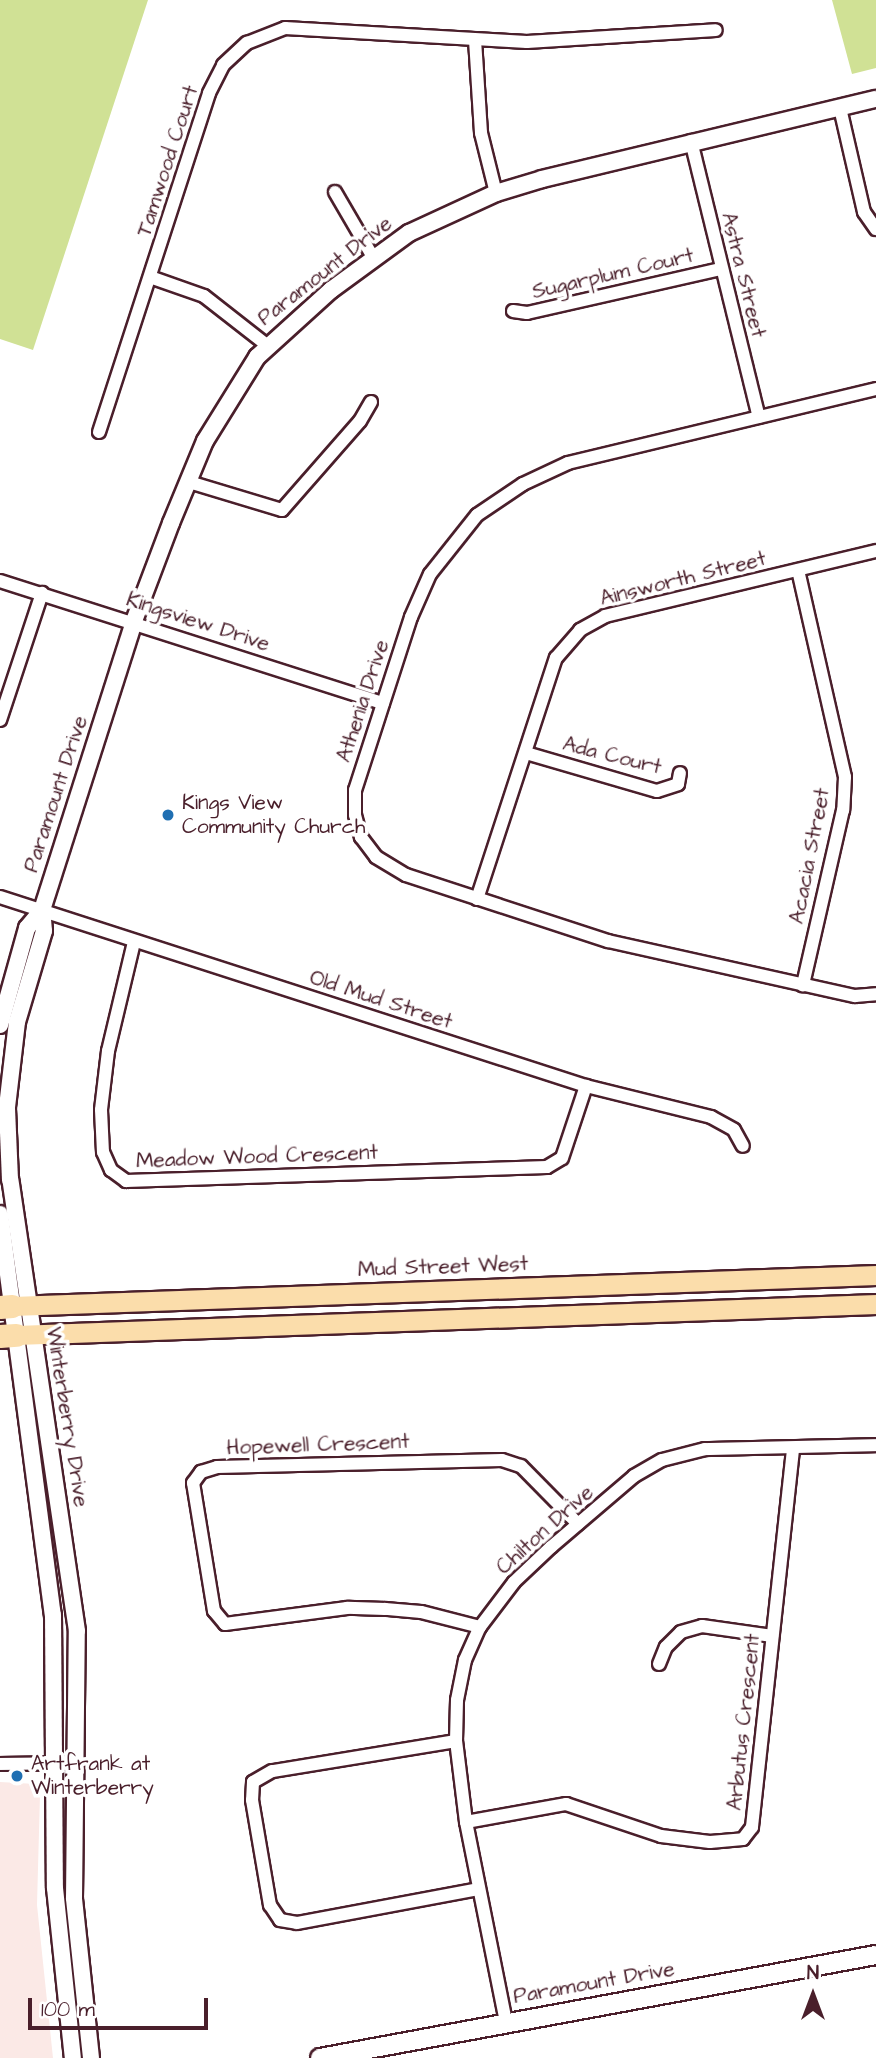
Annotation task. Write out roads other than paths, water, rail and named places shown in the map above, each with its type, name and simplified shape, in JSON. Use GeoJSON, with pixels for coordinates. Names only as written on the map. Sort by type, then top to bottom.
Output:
{"type":"FeatureCollection","features":[{"type":"Feature","properties":{"kind":"main road","name":"Mud Street West"},"geometry":{"type":"LineString","coordinates":[[14,1306],[876,1275]]}},
{"type":"Feature","properties":{"kind":"main road"},"geometry":{"type":"LineString","coordinates":[[16,1334],[876,1304]]}},
{"type":"Feature","properties":{"kind":"main road","name":"Paramount Drive"},"geometry":{"type":"LineString","coordinates":[[320,2058],[876,1955]]}},
{"type":"Feature","properties":{"kind":"street","name":"Tamwood Court"},"geometry":{"type":"LineString","coordinates":[[99,432],[209,93],[223,65],[247,43],[285,28],[475,40],[540,41],[716,30]]}},
{"type":"Feature","properties":{"kind":"street"},"geometry":{"type":"LineString","coordinates":[[475,40],[481,133],[496,192]]}},
{"type":"Feature","properties":{"kind":"street","name":"Paramount Drive"},"geometry":{"type":"LineString","coordinates":[[42,910],[134,621],[188,482],[205,441],[268,346],[373,257],[409,233],[496,192],[691,141],[876,99]]}},
{"type":"Feature","properties":{"kind":"street"},"geometry":{"type":"LineString","coordinates":[[840,108],[864,212],[876,229]]}},
{"type":"Feature","properties":{"kind":"street","name":"Astra Street"},"geometry":{"type":"LineString","coordinates":[[691,141],[759,417]]}},
{"type":"Feature","properties":{"kind":"street"},"geometry":{"type":"LineString","coordinates":[[335,192],[373,257]]}},
{"type":"Feature","properties":{"kind":"street","name":"Sugarplum Court"},"geometry":{"type":"LineString","coordinates":[[513,311],[527,313],[721,269]]}},
{"type":"Feature","properties":{"kind":"street"},"geometry":{"type":"LineString","coordinates":[[150,277],[204,296],[268,346]]}},
{"type":"Feature","properties":{"kind":"street","name":"Athenia Drive"},"geometry":{"type":"LineString","coordinates":[[876,389],[568,463],[499,498],[459,535],[430,574],[383,702],[355,790],[355,815],[361,837],[386,866],[477,900],[608,941],[855,996],[876,994]]}},
{"type":"Feature","properties":{"kind":"street"},"geometry":{"type":"LineString","coordinates":[[188,482],[282,510],[360,421],[371,402]]}},
{"type":"Feature","properties":{"kind":"street","name":"Ainsworth Street"},"geometry":{"type":"LineString","coordinates":[[477,900],[556,658],[585,626],[605,616],[876,551]]}},
{"type":"Feature","properties":{"kind":"street","name":"Acacia Street"},"geometry":{"type":"LineString","coordinates":[[798,570],[845,777],[843,810],[803,985]]}},
{"type":"Feature","properties":{"kind":"street","name":"Kingsview Drive"},"geometry":{"type":"LineString","coordinates":[[0,580],[383,702]]}},
{"type":"Feature","properties":{"kind":"street"},"geometry":{"type":"LineString","coordinates":[[0,720],[42,593]]}},
{"type":"Feature","properties":{"kind":"street","name":"Ada Court"},"geometry":{"type":"LineString","coordinates":[[526,753],[657,791],[678,785],[680,773]]}},
{"type":"Feature","properties":{"kind":"street","name":"Old Mud Street"},"geometry":{"type":"LineString","coordinates":[[0,897],[586,1086],[711,1117],[734,1130],[743,1146]]}},
{"type":"Feature","properties":{"kind":"street"},"geometry":{"type":"LineString","coordinates":[[0,1025],[27,928],[42,910]]}},
{"type":"Feature","properties":{"kind":"street","name":"Winterberry Drive"},"geometry":{"type":"LineString","coordinates":[[42,910],[44,931],[17,1021],[7,1107],[16,1334],[53,1615],[55,1888],[73,2058]]}},
{"type":"Feature","properties":{"kind":"street","name":"Meadow Wood Crescent"},"geometry":{"type":"LineString","coordinates":[[134,942],[108,1051],[101,1110],[103,1152],[111,1170],[126,1181],[547,1167],[562,1158],[586,1086]]}},
{"type":"Feature","properties":{"kind":"street","name":"Winterberry Drive"},"geometry":{"type":"LineString","coordinates":[[0,1214],[14,1306]]}},
{"type":"Feature","properties":{"kind":"street","name":"Winterberry Drive"},"geometry":{"type":"LineString","coordinates":[[16,1334],[76,1631],[75,1922],[91,2058]]}},
{"type":"Feature","properties":{"kind":"street","name":"Chilton Drive"},"geometry":{"type":"LineString","coordinates":[[506,2022],[466,1822],[456,1741],[457,1700],[465,1660],[480,1627],[514,1582],[634,1476],[662,1460],[705,1449],[876,1445]]}},
{"type":"Feature","properties":{"kind":"street","name":"Arbutus Crescent"},"geometry":{"type":"LineString","coordinates":[[466,1822],[566,1804],[661,1836],[710,1842],[743,1839],[752,1827],[793,1448]]}},
{"type":"Feature","properties":{"kind":"street","name":"Hopewell Crescent"},"geometry":{"type":"LineString","coordinates":[[480,1627],[421,1612],[347,1608],[225,1624],[215,1611],[193,1483],[201,1472],[217,1467],[502,1460],[521,1466],[578,1524]]}},
{"type":"Feature","properties":{"kind":"street"},"geometry":{"type":"LineString","coordinates":[[659,1664],[666,1647],[681,1632],[702,1626],[772,1636]]}},
{"type":"Feature","properties":{"kind":"street"},"geometry":{"type":"LineString","coordinates":[[456,1741],[272,1771],[253,1782],[252,1800],[270,1905],[280,1920],[297,1923],[479,1889]]}},
{"type":"Feature","properties":{"kind":"street"},"geometry":{"type":"LineString","coordinates":[[0,1764],[76,1763]]}},
{"type":"Feature","properties":{"kind":"place","name":"Kings View Community Church"},"geometry":{"type":"Point","coordinates":[168,815]}},
{"type":"Feature","properties":{"kind":"place","name":"Artfrank at Winterberry"},"geometry":{"type":"Point","coordinates":[17,1776]}}]}
